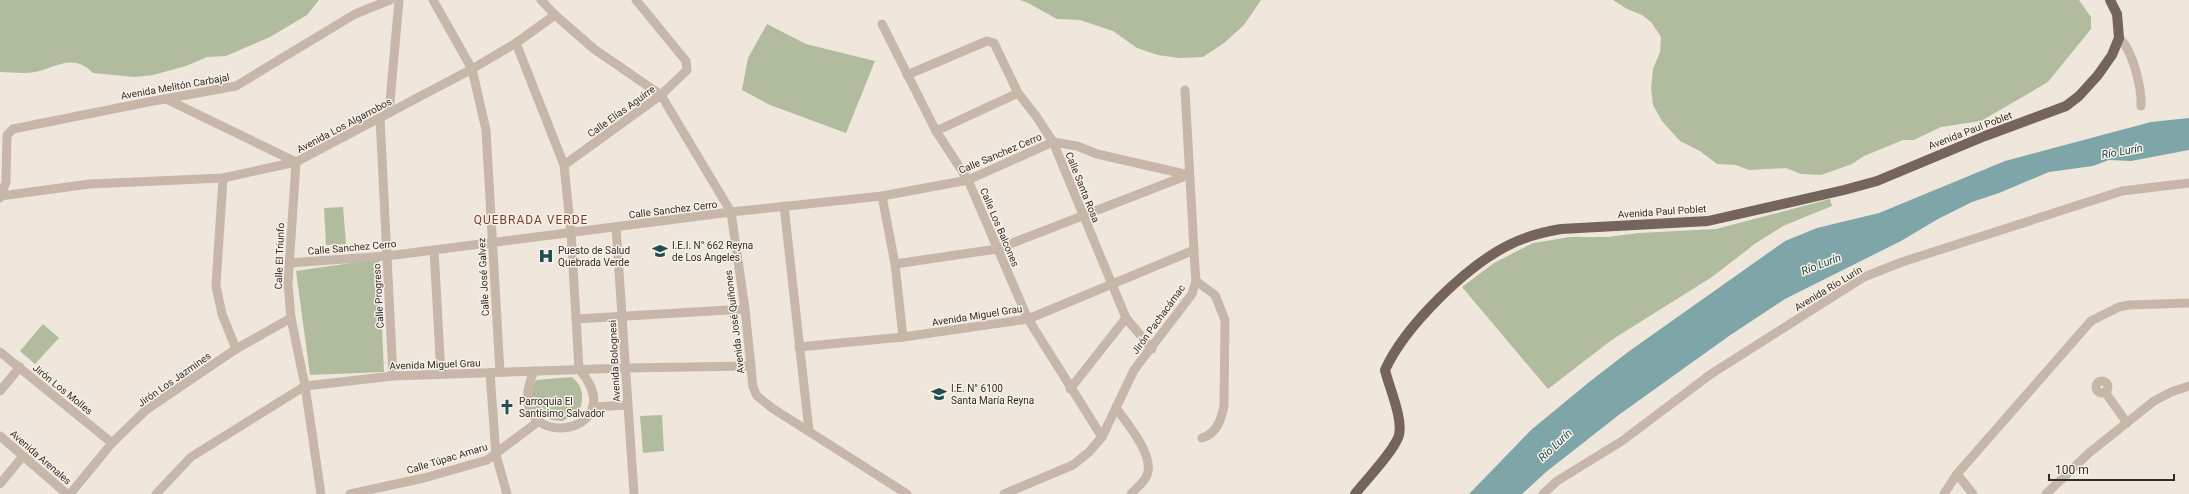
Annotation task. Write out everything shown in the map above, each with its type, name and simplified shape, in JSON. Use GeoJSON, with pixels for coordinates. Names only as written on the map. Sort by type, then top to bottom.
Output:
{"type":"FeatureCollection","features":[{"type":"Feature","properties":{"kind":"main road"},"geometry":{"type":"LineString","coordinates":[[2110,0],[2116,14],[2119,38]]}},
{"type":"Feature","properties":{"kind":"main road","name":"Avenida Paul Poblet"},"geometry":{"type":"LineString","coordinates":[[1355,494],[1388,453],[1399,436],[1399,420],[1385,370],[1393,352],[1421,318],[1476,266],[1510,244],[1537,233],[1561,229],[1708,221],[1844,190],[1876,181],[1985,136],[2066,106],[2079,96],[2098,75],[2112,55],[2119,38]]}},
{"type":"Feature","properties":{"kind":"street","name":"Avenida Melitón Carbajal"},"geometry":{"type":"LineString","coordinates":[[1,196],[6,182],[7,135],[10,131],[240,84],[355,14],[390,0]]}},
{"type":"Feature","properties":{"kind":"street"},"geometry":{"type":"LineString","coordinates":[[390,113],[399,0]]}},
{"type":"Feature","properties":{"kind":"street","name":"Calle José Galvez"},"geometry":{"type":"LineString","coordinates":[[433,0],[472,69],[486,130],[500,372]]}},
{"type":"Feature","properties":{"kind":"street","name":"Avenida José Quiñones"},"geometry":{"type":"LineString","coordinates":[[542,0],[555,15],[594,49],[661,95],[731,212],[745,309],[753,387],[757,396],[772,408],[907,494]]}},
{"type":"Feature","properties":{"kind":"street","name":"Calle Elías Aguirre"},"geometry":{"type":"LineString","coordinates":[[564,165],[661,95],[687,70],[686,61],[636,0]]}},
{"type":"Feature","properties":{"kind":"street","name":"Avenida Los Algarrobos"},"geometry":{"type":"LineString","coordinates":[[1,196],[90,184],[223,178],[296,162],[472,69],[516,43],[555,15]]}},
{"type":"Feature","properties":{"kind":"street","name":"Calle Los Balcones"},"geometry":{"type":"LineString","coordinates":[[882,24],[936,131],[968,180],[1028,318],[1070,389],[1102,437]]}},
{"type":"Feature","properties":{"kind":"street"},"geometry":{"type":"LineString","coordinates":[[2119,38],[2126,46],[2139,82],[2142,106]]}},
{"type":"Feature","properties":{"kind":"street","name":"Calle Santa Rosa"},"geometry":{"type":"LineString","coordinates":[[907,75],[987,41],[994,42],[1018,94],[1036,116],[1053,142],[1126,318],[1152,349]]}},
{"type":"Feature","properties":{"kind":"street"},"geometry":{"type":"LineString","coordinates":[[516,43],[564,165],[571,233],[580,370],[593,388],[595,396],[593,407],[588,416],[580,424],[570,428],[559,429],[548,427],[539,421],[532,413],[527,402],[527,390],[534,371]]}},
{"type":"Feature","properties":{"kind":"street","name":"Jirón Pachacámac"},"geometry":{"type":"LineString","coordinates":[[1004,494],[1072,464],[1089,452],[1102,437],[1134,370],[1152,349],[1192,294],[1196,281],[1185,90]]}},
{"type":"Feature","properties":{"kind":"street"},"geometry":{"type":"LineString","coordinates":[[936,131],[1018,94]]}},
{"type":"Feature","properties":{"kind":"street"},"geometry":{"type":"LineString","coordinates":[[166,99],[296,162]]}},
{"type":"Feature","properties":{"kind":"street","name":"Calle Progreso"},"geometry":{"type":"LineString","coordinates":[[380,118],[393,376]]}},
{"type":"Feature","properties":{"kind":"street"},"geometry":{"type":"LineString","coordinates":[[1053,142],[1077,146],[1097,154],[1189,175]]}},
{"type":"Feature","properties":{"kind":"street","name":"Calle Sanchez Cerro"},"geometry":{"type":"LineString","coordinates":[[289,264],[387,256],[731,212],[882,196],[968,180],[1053,142]]}},
{"type":"Feature","properties":{"kind":"street","name":"Calle El Triunfo"},"geometry":{"type":"LineString","coordinates":[[296,162],[288,284],[291,318],[305,386],[321,494]]}},
{"type":"Feature","properties":{"kind":"street"},"geometry":{"type":"LineString","coordinates":[[895,264],[997,249],[1189,175]]}},
{"type":"Feature","properties":{"kind":"street"},"geometry":{"type":"LineString","coordinates":[[223,178],[216,286],[222,314],[236,349]]}},
{"type":"Feature","properties":{"kind":"street","name":"Avenida Río Lurín"},"geometry":{"type":"LineString","coordinates":[[1543,494],[1558,481],[1622,441],[1711,374],[1864,277],[1902,262],[2122,191],[2189,183]]}},
{"type":"Feature","properties":{"kind":"street"},"geometry":{"type":"LineString","coordinates":[[882,196],[895,264],[903,337]]}},
{"type":"Feature","properties":{"kind":"street"},"geometry":{"type":"LineString","coordinates":[[784,206],[809,431]]}},
{"type":"Feature","properties":{"kind":"street","name":"Avenida Bolognesi"},"geometry":{"type":"LineString","coordinates":[[616,227],[634,494]]}},
{"type":"Feature","properties":{"kind":"street"},"geometry":{"type":"LineString","coordinates":[[434,250],[441,374]]}},
{"type":"Feature","properties":{"kind":"street","name":"Avenida Miguel Grau"},"geometry":{"type":"LineString","coordinates":[[799,347],[903,337],[1028,318],[1194,250]]}},
{"type":"Feature","properties":{"kind":"street"},"geometry":{"type":"LineString","coordinates":[[1196,281],[1215,296],[1225,320],[1224,406],[1222,419],[1215,430],[1202,438]]}},
{"type":"Feature","properties":{"kind":"street"},"geometry":{"type":"LineString","coordinates":[[1944,494],[1957,474],[2091,321],[2113,309],[2128,305],[2189,303]]}},
{"type":"Feature","properties":{"kind":"street"},"geometry":{"type":"LineString","coordinates":[[576,319],[622,315],[745,309]]}},
{"type":"Feature","properties":{"kind":"street","name":"Jirón Los Jazmines"},"geometry":{"type":"LineString","coordinates":[[69,494],[112,443],[146,410],[236,349],[291,318]]}},
{"type":"Feature","properties":{"kind":"street"},"geometry":{"type":"LineString","coordinates":[[1070,389],[1126,318]]}},
{"type":"Feature","properties":{"kind":"street","name":"Jirón Los Molles"},"geometry":{"type":"LineString","coordinates":[[0,352],[112,443]]}},
{"type":"Feature","properties":{"kind":"street","name":"Avenida Miguel Grau"},"geometry":{"type":"LineString","coordinates":[[156,494],[191,457],[305,386],[393,376],[626,368],[751,366]]}},
{"type":"Feature","properties":{"kind":"street"},"geometry":{"type":"LineString","coordinates":[[0,391],[20,367]]}},
{"type":"Feature","properties":{"kind":"street"},"geometry":{"type":"LineString","coordinates":[[490,373],[496,455],[507,494]]}},
{"type":"Feature","properties":{"kind":"street"},"geometry":{"type":"LineString","coordinates":[[2046,494],[2089,453],[2161,397],[2189,386]]}},
{"type":"Feature","properties":{"kind":"street"},"geometry":{"type":"LineString","coordinates":[[2105,392],[2127,423]]}},
{"type":"Feature","properties":{"kind":"street"},"geometry":{"type":"LineString","coordinates":[[593,407],[627,405]]}},
{"type":"Feature","properties":{"kind":"street"},"geometry":{"type":"LineString","coordinates":[[1116,408],[1143,447],[1149,465],[1147,475],[1130,494]]}},
{"type":"Feature","properties":{"kind":"street","name":"Calle Túpac Amaru"},"geometry":{"type":"LineString","coordinates":[[350,494],[424,478],[487,460],[496,455],[539,421]]}},
{"type":"Feature","properties":{"kind":"street","name":"Avenida Arenales"},"geometry":{"type":"LineString","coordinates":[[0,436],[69,494]]}},
{"type":"Feature","properties":{"kind":"street"},"geometry":{"type":"LineString","coordinates":[[0,484],[23,456]]}},
{"type":"Feature","properties":{"kind":"street"},"geometry":{"type":"LineString","coordinates":[[1957,474],[1973,494]]}},
{"type":"Feature","properties":{"kind":"green space"},"geometry":{"type":"Polygon","coordinates":[[[0,0],[319,0],[307,15],[270,37],[226,56],[207,57],[186,66],[153,75],[135,77],[93,73],[78,63],[71,62],[31,73],[0,72],[0,0]]]}},
{"type":"Feature","properties":{"kind":"green space"},"geometry":{"type":"Polygon","coordinates":[[[1020,0],[1261,0],[1244,25],[1224,43],[1203,57],[1179,58],[1158,55],[1137,48],[1113,31],[1080,20],[1057,19],[1020,0]]]}},
{"type":"Feature","properties":{"kind":"green space"},"geometry":{"type":"Polygon","coordinates":[[[1613,0],[2079,0],[2091,17],[2091,29],[2048,82],[1981,121],[1941,127],[1914,140],[1903,140],[1864,156],[1852,164],[1821,175],[1801,174],[1786,168],[1749,170],[1736,165],[1717,164],[1700,151],[1680,141],[1662,121],[1653,105],[1651,88],[1653,69],[1660,52],[1661,37],[1651,22],[1642,15],[1627,9],[1613,0]]]}},
{"type":"Feature","properties":{"kind":"green space"},"geometry":{"type":"Polygon","coordinates":[[[767,24],[806,44],[875,61],[846,133],[770,105],[742,90],[748,58],[767,24]]]}},
{"type":"Feature","properties":{"kind":"green space"},"geometry":{"type":"Polygon","coordinates":[[[1830,199],[1832,206],[1783,226],[1756,243],[1712,277],[1613,339],[1548,389],[1462,287],[1494,263],[1533,243],[1570,237],[1608,237],[1639,233],[1716,229],[1830,199]]]}},
{"type":"Feature","properties":{"kind":"green space"},"geometry":{"type":"Polygon","coordinates":[[[343,207],[346,244],[326,245],[324,208],[343,207]]]}},
{"type":"Feature","properties":{"kind":"green space"},"geometry":{"type":"Polygon","coordinates":[[[379,259],[384,372],[310,375],[296,271],[379,259]]]}},
{"type":"Feature","properties":{"kind":"green space"},"geometry":{"type":"Polygon","coordinates":[[[43,324],[59,338],[35,364],[20,351],[43,324]]]}},
{"type":"Feature","properties":{"kind":"green space"},"geometry":{"type":"Polygon","coordinates":[[[572,377],[576,380],[582,392],[580,409],[563,421],[552,420],[535,411],[530,393],[536,380],[572,377]]]}},
{"type":"Feature","properties":{"kind":"green space"},"geometry":{"type":"Polygon","coordinates":[[[662,415],[664,451],[643,453],[640,416],[662,415]]]}},
{"type":"Feature","properties":{"kind":"water","name":"Río Lurín"},"geometry":{"type":"Polygon","coordinates":[[[2189,118],[2189,150],[2131,161],[2109,160],[2093,166],[2049,172],[1999,193],[1972,202],[1938,219],[1901,241],[1785,299],[1729,336],[1620,414],[1546,472],[1522,494],[1469,494],[1531,430],[1588,383],[1628,352],[1785,241],[1817,228],[1879,213],[2005,161],[2151,122],[2189,118]]]}},
{"type":"Feature","properties":{"kind":"place","name":"I.E.I. N° 662 Reyna de Los Angeles"},"geometry":{"type":"Point","coordinates":[660,251]}},
{"type":"Feature","properties":{"kind":"place","name":"Puesto de Salud Quebrada Verde"},"geometry":{"type":"Point","coordinates":[546,256]}},
{"type":"Feature","properties":{"kind":"place","name":"I.E. N° 6100 Santa María Reyna"},"geometry":{"type":"Point","coordinates":[939,394]}},
{"type":"Feature","properties":{"kind":"place","name":"Parroquia El Santísimo Salvador"},"geometry":{"type":"Point","coordinates":[507,407]}},
{"type":"Feature","properties":{"kind":"district","name":"QUEBRADA VERDE"},"geometry":{"type":"Point","coordinates":[531,220]}}]}
